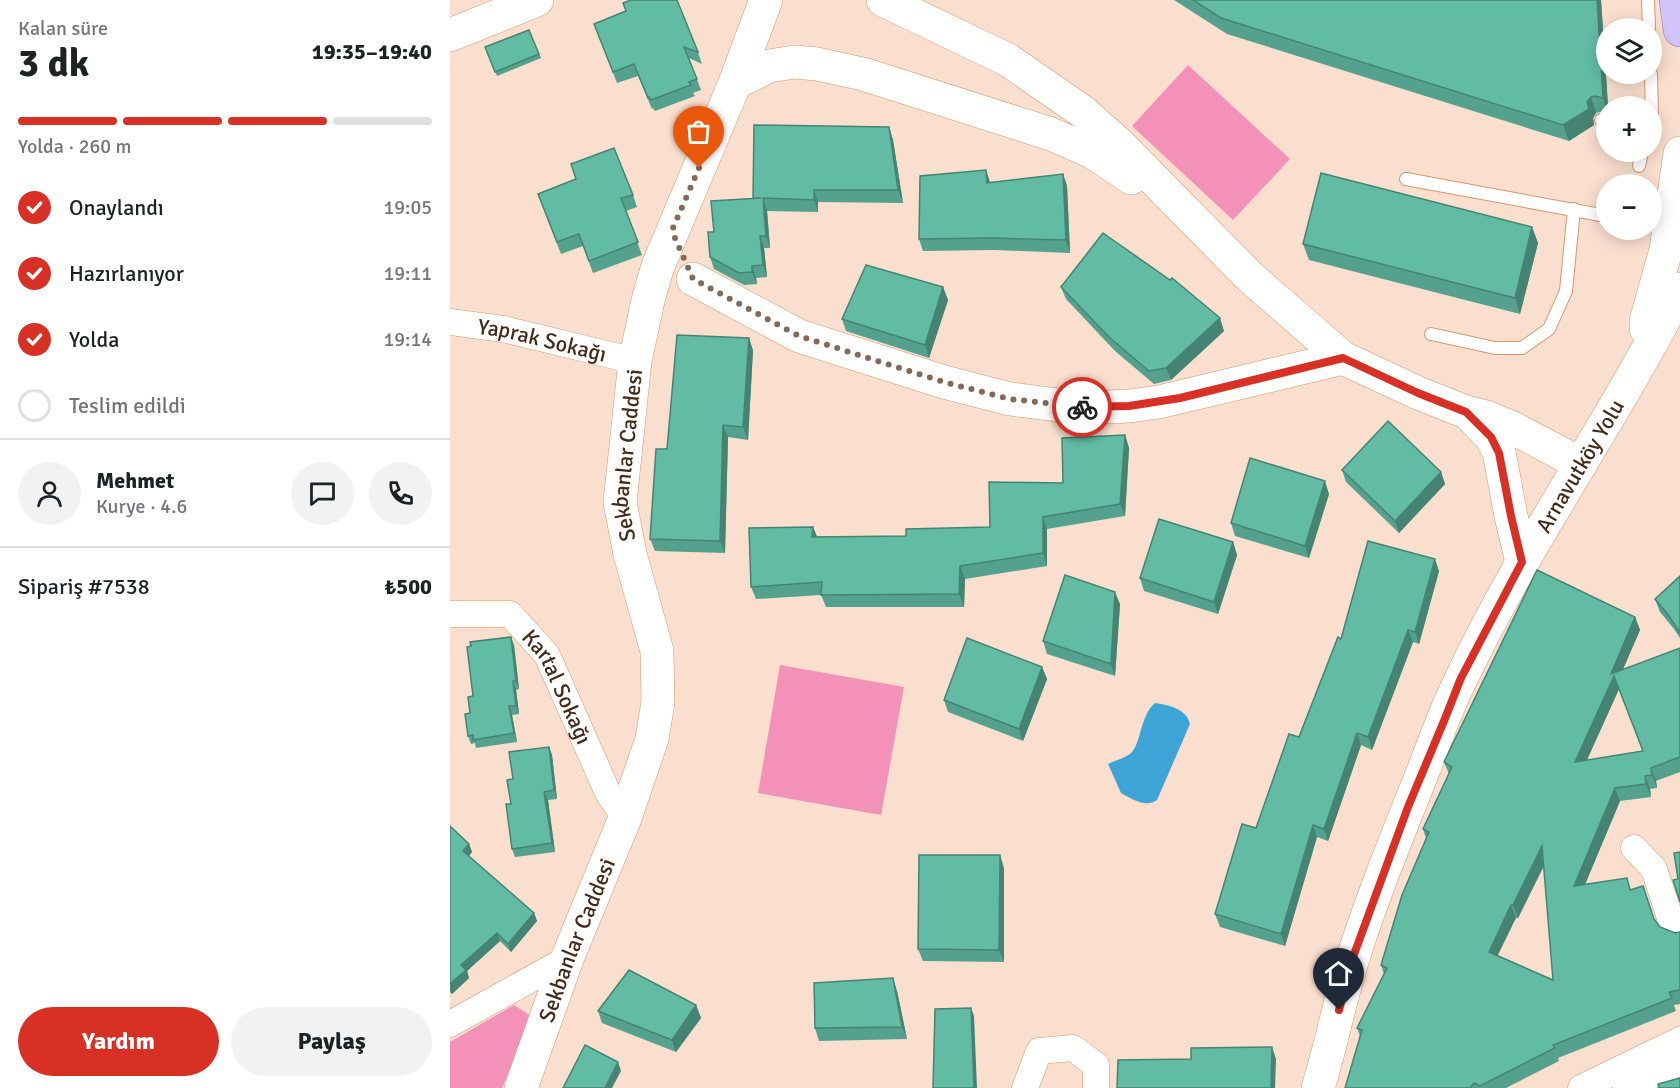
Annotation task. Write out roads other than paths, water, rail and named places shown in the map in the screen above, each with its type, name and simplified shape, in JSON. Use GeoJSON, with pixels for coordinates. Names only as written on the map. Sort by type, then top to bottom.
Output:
{"type":"FeatureCollection","features":[{"type":"Feature","properties":{"kind":"main road"},"geometry":{"type":"LineString","coordinates":[[450,35],[537,0]]}},
{"type":"Feature","properties":{"kind":"main road","name":"Sekbanlar Caddesi"},"geometry":{"type":"LineString","coordinates":[[521,1088],[567,959],[625,818],[652,739],[658,702],[657,651],[630,554],[620,502],[635,361],[658,266],[735,83],[766,0]]}},
{"type":"Feature","properties":{"kind":"main road"},"geometry":{"type":"LineString","coordinates":[[883,0],[1008,60],[1083,112],[1119,144],[1250,277],[1343,358],[1418,393],[1513,428],[1581,464]]}},
{"type":"Feature","properties":{"kind":"main road"},"geometry":{"type":"LineString","coordinates":[[1676,0],[1680,30]]}},
{"type":"Feature","properties":{"kind":"main road"},"geometry":{"type":"LineString","coordinates":[[735,83],[769,66],[795,62],[817,64],[863,74],[1052,134],[1094,153],[1206,231]]}},
{"type":"Feature","properties":{"kind":"main road"},"geometry":{"type":"LineString","coordinates":[[1646,349],[1646,321],[1662,268],[1665,228],[1679,169]]}},
{"type":"Feature","properties":{"kind":"main road"},"geometry":{"type":"LineString","coordinates":[[673,228],[693,279],[799,336],[944,382],[1010,399],[1089,408],[1129,406],[1159,402],[1343,358]]}},
{"type":"Feature","properties":{"kind":"main road"},"geometry":{"type":"LineString","coordinates":[[649,296],[664,286],[693,279]]}},
{"type":"Feature","properties":{"kind":"main road","name":"Arnavutköy Yolu"},"geometry":{"type":"LineString","coordinates":[[1330,1051],[1352,960],[1408,807],[1461,678],[1522,562],[1676,301]]}},
{"type":"Feature","properties":{"kind":"main road"},"geometry":{"type":"LineString","coordinates":[[1466,412],[1491,437],[1499,453],[1522,562]]}},
{"type":"Feature","properties":{"kind":"main road"},"geometry":{"type":"LineString","coordinates":[[1318,1088],[1330,1051]]}},
{"type":"Feature","properties":{"kind":"main road"},"geometry":{"type":"LineString","coordinates":[[1329,1088],[1330,1051]]}},
{"type":"Feature","properties":{"kind":"street","name":"Yaprak Sokağı"},"geometry":{"type":"LineString","coordinates":[[450,322],[503,329],[635,361]]}},
{"type":"Feature","properties":{"kind":"street","name":"Kartal Sokağı"},"geometry":{"type":"LineString","coordinates":[[450,614],[510,615],[547,655],[608,793],[625,818]]}},
{"type":"Feature","properties":{"kind":"street"},"geometry":{"type":"LineString","coordinates":[[1634,848],[1654,868],[1673,927],[1680,930]]}},
{"type":"Feature","properties":{"kind":"street"},"geometry":{"type":"LineString","coordinates":[[450,1024],[567,959]]}},
{"type":"Feature","properties":{"kind":"street"},"geometry":{"type":"LineString","coordinates":[[1581,1088],[1680,1040]]}},
{"type":"Feature","properties":{"kind":"street"},"geometry":{"type":"LineString","coordinates":[[1025,1088],[1039,1051],[1073,1048],[1096,1065],[1096,1088]]}},
{"type":"Feature","properties":{"kind":"street"},"geometry":{"type":"LineString","coordinates":[[1626,1088],[1680,1062]]}},
{"type":"Feature","properties":{"kind":"lane"},"geometry":{"type":"LineString","coordinates":[[1648,0],[1649,18]]}},
{"type":"Feature","properties":{"kind":"lane"},"geometry":{"type":"LineString","coordinates":[[1639,166],[1640,162]]}},
{"type":"Feature","properties":{"kind":"lane"},"geometry":{"type":"LineString","coordinates":[[1406,179],[1596,214]]}},
{"type":"Feature","properties":{"kind":"lane"},"geometry":{"type":"LineString","coordinates":[[1431,334],[1495,348],[1522,348],[1549,329],[1566,291],[1574,209]]}},
{"type":"Feature","properties":{"kind":"water"},"geometry":{"type":"Polygon","coordinates":[[[1155,703],[1181,711],[1190,724],[1157,800],[1143,803],[1121,793],[1108,764],[1134,750],[1146,715],[1155,703]]]}}]}
